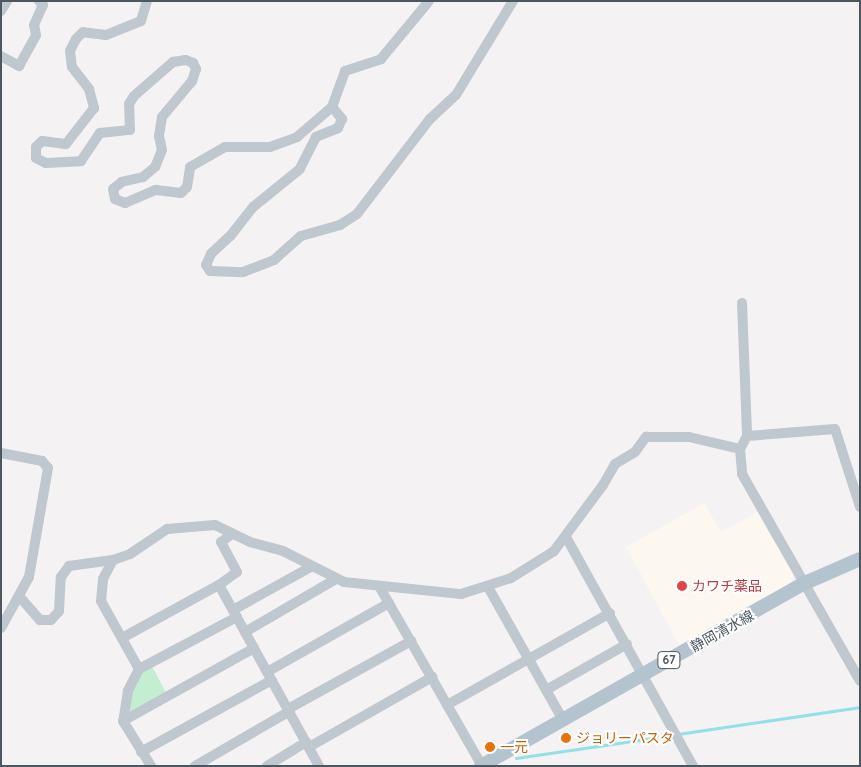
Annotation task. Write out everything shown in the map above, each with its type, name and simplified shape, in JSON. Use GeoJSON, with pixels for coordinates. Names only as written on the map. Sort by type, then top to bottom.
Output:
{"type":"FeatureCollection","features":[{"type":"Feature","properties":{"kind":"main road","name":"静岡清水線"},"geometry":{"type":"LineString","coordinates":[[482,766],[805,583],[860,559]]}},
{"type":"Feature","properties":{"kind":"street"},"geometry":{"type":"LineString","coordinates":[[1,11],[7,1]]}},
{"type":"Feature","properties":{"kind":"street"},"geometry":{"type":"LineString","coordinates":[[1,56],[19,66],[36,35],[34,25],[43,5],[40,1]]}},
{"type":"Feature","properties":{"kind":"street"},"geometry":{"type":"LineString","coordinates":[[148,1],[142,21],[106,35],[83,32],[76,39],[70,50],[72,67],[90,89],[94,108],[66,144],[42,141],[36,146],[36,158],[46,162],[81,161],[100,134],[130,130],[130,104],[134,96],[180,60],[193,64],[196,69],[192,81],[162,117],[161,157],[143,178],[117,184],[113,195],[120,202],[131,201],[156,190],[181,193],[187,187],[190,168],[225,147],[255,148],[288,142],[332,107],[346,71],[381,59],[429,1]]}},
{"type":"Feature","properties":{"kind":"street"},"geometry":{"type":"LineString","coordinates":[[332,107],[342,119],[338,128],[316,137],[300,169],[253,207],[230,236],[211,254],[206,265],[210,271],[243,272],[274,260],[301,236],[340,225],[357,214],[430,119],[456,95],[513,1]]}},
{"type":"Feature","properties":{"kind":"street"},"geometry":{"type":"LineString","coordinates":[[742,303],[747,436],[740,450],[742,474],[860,681]]}},
{"type":"Feature","properties":{"kind":"street"},"geometry":{"type":"LineString","coordinates":[[747,436],[835,428],[860,507]]}},
{"type":"Feature","properties":{"kind":"street"},"geometry":{"type":"LineString","coordinates":[[19,596],[40,620],[51,620],[61,606],[60,584],[64,572],[78,563],[113,560],[130,554],[167,529],[215,525],[232,534],[283,552],[336,579],[379,586],[461,594],[488,587],[536,564],[566,537],[614,464],[635,452],[646,437],[689,437],[740,450]]}},
{"type":"Feature","properties":{"kind":"street"},"geometry":{"type":"LineString","coordinates":[[1,453],[42,461],[48,468],[29,577],[1,628]]}},
{"type":"Feature","properties":{"kind":"street"},"geometry":{"type":"LineString","coordinates":[[122,638],[218,585],[237,572],[221,542],[232,534]]}},
{"type":"Feature","properties":{"kind":"street"},"geometry":{"type":"LineString","coordinates":[[566,537],[610,613],[693,766]]}},
{"type":"Feature","properties":{"kind":"street"},"geometry":{"type":"LineString","coordinates":[[113,560],[102,584],[100,601],[139,669]]}},
{"type":"Feature","properties":{"kind":"street"},"geometry":{"type":"LineString","coordinates":[[150,766],[123,722],[128,691],[139,669],[311,567]]}},
{"type":"Feature","properties":{"kind":"street"},"geometry":{"type":"LineString","coordinates":[[245,632],[336,579]]}},
{"type":"Feature","properties":{"kind":"street"},"geometry":{"type":"LineString","coordinates":[[218,585],[319,766]]}},
{"type":"Feature","properties":{"kind":"street"},"geometry":{"type":"LineString","coordinates":[[379,586],[482,766]]}},
{"type":"Feature","properties":{"kind":"street"},"geometry":{"type":"LineString","coordinates":[[488,587],[563,720]]}},
{"type":"Feature","properties":{"kind":"street"},"geometry":{"type":"LineString","coordinates":[[141,752],[389,603]]}},
{"type":"Feature","properties":{"kind":"street"},"geometry":{"type":"LineString","coordinates":[[447,704],[610,613]]}},
{"type":"Feature","properties":{"kind":"street"},"geometry":{"type":"LineString","coordinates":[[195,766],[411,641]]}},
{"type":"Feature","properties":{"kind":"street"},"geometry":{"type":"LineString","coordinates":[[546,690],[627,644]]}},
{"type":"Feature","properties":{"kind":"street"},"geometry":{"type":"LineString","coordinates":[[123,722],[254,648]]}},
{"type":"Feature","properties":{"kind":"street"},"geometry":{"type":"LineString","coordinates":[[267,766],[432,678]]}},
{"type":"Feature","properties":{"kind":"shaded area"},"geometry":{"type":"Polygon","coordinates":[[[704,503],[721,532],[757,512],[794,575],[792,582],[679,645],[626,547],[704,503]]]}},
{"type":"Feature","properties":{"kind":"green space"},"geometry":{"type":"Polygon","coordinates":[[[152,666],[166,693],[132,712],[128,709],[131,693],[143,671],[152,666]]]}},
{"type":"Feature","properties":{"kind":"waterway"},"geometry":{"type":"LineString","coordinates":[[678,734],[860,707]]}},
{"type":"Feature","properties":{"kind":"waterway"},"geometry":{"type":"LineString","coordinates":[[516,758],[673,735]]}},
{"type":"Feature","properties":{"kind":"place","name":"カワチ薬品"},"geometry":{"type":"Point","coordinates":[682,586]}},
{"type":"Feature","properties":{"kind":"place","name":"ジョリーパスタ"},"geometry":{"type":"Point","coordinates":[566,738]}},
{"type":"Feature","properties":{"kind":"place","name":"一元"},"geometry":{"type":"Point","coordinates":[490,747]}}]}
